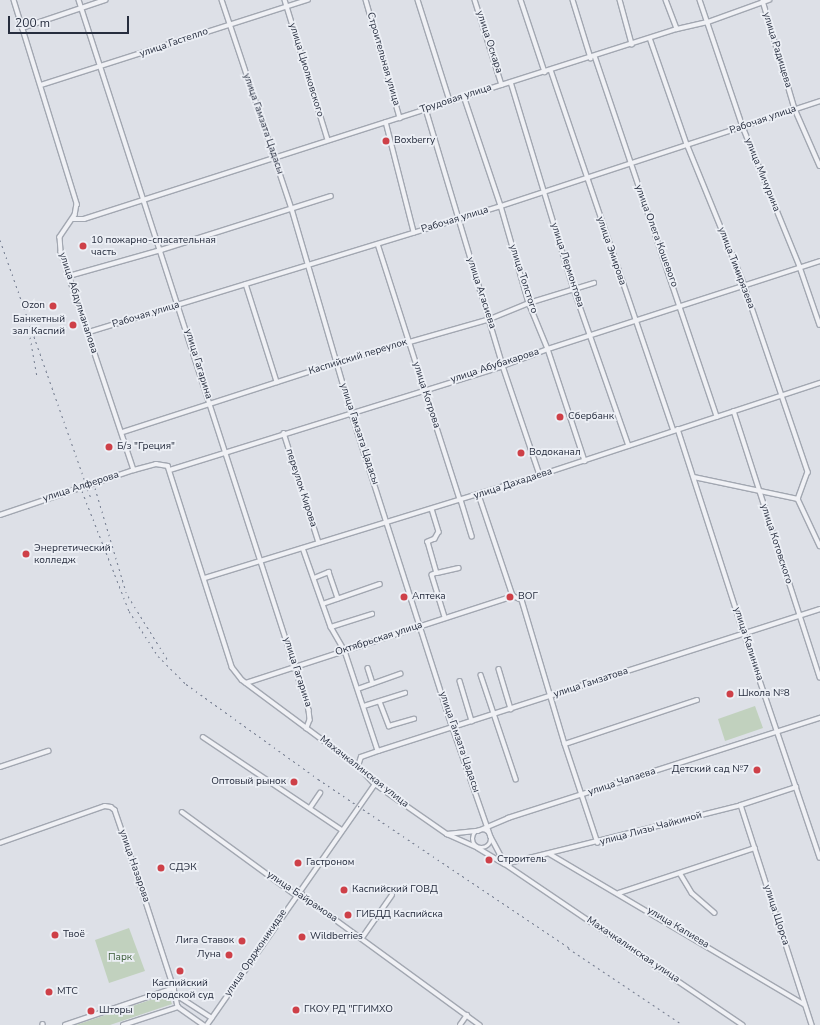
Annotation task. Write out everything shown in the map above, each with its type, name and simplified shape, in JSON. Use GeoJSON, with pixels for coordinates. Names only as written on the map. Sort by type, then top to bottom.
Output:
{"type":"FeatureCollection","features":[{"type":"Feature","properties":{"kind":"street","name":"улица Абдулманапова"},"geometry":{"type":"LineString","coordinates":[[14,0],[76,197],[77,210],[73,219],[60,237],[61,252],[123,432],[134,470]]}},
{"type":"Feature","properties":{"kind":"street","name":"улица Гагарина"},"geometry":{"type":"LineString","coordinates":[[79,0],[180,305],[225,453],[262,561],[310,714],[307,728]]}},
{"type":"Feature","properties":{"kind":"street"},"geometry":{"type":"LineString","coordinates":[[22,28],[105,0]]}},
{"type":"Feature","properties":{"kind":"street","name":"улица Гамзата Цадасы"},"geometry":{"type":"LineString","coordinates":[[222,0],[292,209],[336,363],[453,728],[491,837],[505,864]]}},
{"type":"Feature","properties":{"kind":"street","name":"улица Циолковского"},"geometry":{"type":"LineString","coordinates":[[285,0],[328,140]]}},
{"type":"Feature","properties":{"kind":"street","name":"улица Гастелло"},"geometry":{"type":"LineString","coordinates":[[41,85],[308,0]]}},
{"type":"Feature","properties":{"kind":"street","name":"Строительная улица"},"geometry":{"type":"LineString","coordinates":[[366,0],[400,118]]}},
{"type":"Feature","properties":{"kind":"street"},"geometry":{"type":"LineString","coordinates":[[418,0],[450,101]]}},
{"type":"Feature","properties":{"kind":"street","name":"улица Оскара"},"geometry":{"type":"LineString","coordinates":[[475,0],[502,85]]}},
{"type":"Feature","properties":{"kind":"street"},"geometry":{"type":"LineString","coordinates":[[522,0],[545,72]]}},
{"type":"Feature","properties":{"kind":"street","name":"улица Олега Кошевого"},"geometry":{"type":"LineString","coordinates":[[573,0],[681,306],[717,417]]}},
{"type":"Feature","properties":{"kind":"street"},"geometry":{"type":"LineString","coordinates":[[620,0],[632,44]]}},
{"type":"Feature","properties":{"kind":"street"},"geometry":{"type":"LineString","coordinates":[[666,0],[677,29]]}},
{"type":"Feature","properties":{"kind":"street","name":"улица Мичурина"},"geometry":{"type":"LineString","coordinates":[[700,0],[743,127],[800,267],[820,325]]}},
{"type":"Feature","properties":{"kind":"street","name":"Трудовая улица"},"geometry":{"type":"LineString","coordinates":[[73,219],[84,219],[400,118],[464,96],[593,57],[677,29],[708,22],[769,0]]}},
{"type":"Feature","properties":{"kind":"street","name":"улица Радищева"},"geometry":{"type":"LineString","coordinates":[[763,1],[795,109],[820,166]]}},
{"type":"Feature","properties":{"kind":"street","name":"улица Тимирязева"},"geometry":{"type":"LineString","coordinates":[[650,38],[687,144],[744,284],[808,472],[798,499]]}},
{"type":"Feature","properties":{"kind":"street","name":"улица Эмирова"},"geometry":{"type":"LineString","coordinates":[[551,70],[586,178],[674,431]]}},
{"type":"Feature","properties":{"kind":"street","name":"улица Лермонтова"},"geometry":{"type":"LineString","coordinates":[[511,82],[574,289],[629,446]]}},
{"type":"Feature","properties":{"kind":"street","name":"улица Толстого"},"geometry":{"type":"LineString","coordinates":[[464,96],[501,206],[529,303],[548,348],[585,461]]}},
{"type":"Feature","properties":{"kind":"street","name":"Рабочая улица"},"geometry":{"type":"LineString","coordinates":[[89,332],[501,206],[820,101]]}},
{"type":"Feature","properties":{"kind":"street","name":"улица Агасиева"},"geometry":{"type":"LineString","coordinates":[[426,109],[457,219],[490,319],[503,366],[540,475]]}},
{"type":"Feature","properties":{"kind":"street"},"geometry":{"type":"LineString","coordinates":[[386,122],[414,232]]}},
{"type":"Feature","properties":{"kind":"street"},"geometry":{"type":"LineString","coordinates":[[69,276],[161,250],[331,196]]}},
{"type":"Feature","properties":{"kind":"street","name":"улица Котрова"},"geometry":{"type":"LineString","coordinates":[[378,244],[408,342],[472,536]]}},
{"type":"Feature","properties":{"kind":"street","name":"улица Абубакарова"},"geometry":{"type":"LineString","coordinates":[[170,470],[351,411],[503,366],[548,348],[636,321],[744,284],[820,261]]}},
{"type":"Feature","properties":{"kind":"street","name":"Каспийский переулок"},"geometry":{"type":"LineString","coordinates":[[123,432],[336,363],[490,319],[529,303],[594,283]]}},
{"type":"Feature","properties":{"kind":"street"},"geometry":{"type":"LineString","coordinates":[[246,284],[277,382]]}},
{"type":"Feature","properties":{"kind":"street","name":"улица Дахадаева"},"geometry":{"type":"LineString","coordinates":[[205,578],[479,495],[820,383]]}},
{"type":"Feature","properties":{"kind":"street","name":"улица Котовского"},"geometry":{"type":"LineString","coordinates":[[734,411],[758,491],[820,677]]}},
{"type":"Feature","properties":{"kind":"street","name":"улица Калинина"},"geometry":{"type":"LineString","coordinates":[[678,429],[744,633],[820,857]]}},
{"type":"Feature","properties":{"kind":"street","name":"переулок Кирова"},"geometry":{"type":"LineString","coordinates":[[284,433],[319,543]]}},
{"type":"Feature","properties":{"kind":"street","name":"улица Алферова"},"geometry":{"type":"LineString","coordinates":[[0,515],[134,470],[164,464]]}},
{"type":"Feature","properties":{"kind":"street","name":"Махачкалинская улица"},"geometry":{"type":"LineString","coordinates":[[164,464],[170,470],[232,667],[246,683],[358,766],[375,784],[447,834],[478,848],[505,864],[743,1025]]}},
{"type":"Feature","properties":{"kind":"street"},"geometry":{"type":"LineString","coordinates":[[694,477],[798,499],[820,546]]}},
{"type":"Feature","properties":{"kind":"street"},"geometry":{"type":"LineString","coordinates":[[479,495],[513,596],[522,600],[581,796],[598,843]]}},
{"type":"Feature","properties":{"kind":"street"},"geometry":{"type":"LineString","coordinates":[[432,509],[439,532],[435,539],[428,542],[438,573]]}},
{"type":"Feature","properties":{"kind":"street"},"geometry":{"type":"LineString","coordinates":[[303,548],[331,627],[345,651],[378,751]]}},
{"type":"Feature","properties":{"kind":"street"},"geometry":{"type":"LineString","coordinates":[[445,618],[432,575],[458,568]]}},
{"type":"Feature","properties":{"kind":"street"},"geometry":{"type":"LineString","coordinates":[[314,578],[329,572],[338,598]]}},
{"type":"Feature","properties":{"kind":"street"},"geometry":{"type":"LineString","coordinates":[[323,604],[380,584]]}},
{"type":"Feature","properties":{"kind":"street","name":"Октябрьская улица"},"geometry":{"type":"LineString","coordinates":[[246,683],[513,596]]}},
{"type":"Feature","properties":{"kind":"street","name":"улица Гамзатова"},"geometry":{"type":"LineString","coordinates":[[358,766],[361,757],[378,751],[820,609]]}},
{"type":"Feature","properties":{"kind":"street"},"geometry":{"type":"LineString","coordinates":[[331,627],[372,614]]}},
{"type":"Feature","properties":{"kind":"street"},"geometry":{"type":"LineString","coordinates":[[368,668],[373,683]]}},
{"type":"Feature","properties":{"kind":"street"},"geometry":{"type":"LineString","coordinates":[[499,669],[511,709]]}},
{"type":"Feature","properties":{"kind":"street"},"geometry":{"type":"LineString","coordinates":[[358,688],[400,674]]}},
{"type":"Feature","properties":{"kind":"street"},"geometry":{"type":"LineString","coordinates":[[481,675],[493,715],[516,780]]}},
{"type":"Feature","properties":{"kind":"street"},"geometry":{"type":"LineString","coordinates":[[460,681],[472,721]]}},
{"type":"Feature","properties":{"kind":"street"},"geometry":{"type":"LineString","coordinates":[[364,706],[405,693]]}},
{"type":"Feature","properties":{"kind":"street"},"geometry":{"type":"LineString","coordinates":[[565,744],[697,700]]}},
{"type":"Feature","properties":{"kind":"street"},"geometry":{"type":"LineString","coordinates":[[380,702],[389,726],[414,719]]}},
{"type":"Feature","properties":{"kind":"street","name":"улица Чапаева"},"geometry":{"type":"LineString","coordinates":[[447,834],[478,831],[488,826],[820,718]]}},
{"type":"Feature","properties":{"kind":"street"},"geometry":{"type":"LineString","coordinates":[[204,737],[342,830]]}},
{"type":"Feature","properties":{"kind":"street"},"geometry":{"type":"LineString","coordinates":[[0,767],[48,751]]}},
{"type":"Feature","properties":{"kind":"street","name":"улица Орджоникидзе"},"geometry":{"type":"LineString","coordinates":[[207,1024],[375,784]]}},
{"type":"Feature","properties":{"kind":"street","name":"улица Лизы Чайкиной"},"geometry":{"type":"LineString","coordinates":[[505,864],[598,843],[741,805],[796,787]]}},
{"type":"Feature","properties":{"kind":"street"},"geometry":{"type":"LineString","coordinates":[[310,808],[320,793]]}},
{"type":"Feature","properties":{"kind":"street","name":"улица Щорса"},"geometry":{"type":"LineString","coordinates":[[741,805],[812,1025]]}},
{"type":"Feature","properties":{"kind":"street","name":"улица Назарова"},"geometry":{"type":"LineString","coordinates":[[0,843],[105,806],[111,807],[115,810],[174,988],[178,1007]]}},
{"type":"Feature","properties":{"kind":"street","name":"улица Байрамова"},"geometry":{"type":"LineString","coordinates":[[182,812],[296,895],[302,894],[480,1025]]}},
{"type":"Feature","properties":{"kind":"street"},"geometry":{"type":"LineString","coordinates":[[478,831],[486,831],[491,837],[486,847],[478,848],[473,841],[478,831]]}},
{"type":"Feature","properties":{"kind":"street"},"geometry":{"type":"LineString","coordinates":[[619,893],[755,848]]}},
{"type":"Feature","properties":{"kind":"street","name":"улица Капиева"},"geometry":{"type":"LineString","coordinates":[[550,854],[619,893],[804,1004]]}},
{"type":"Feature","properties":{"kind":"street"},"geometry":{"type":"LineString","coordinates":[[680,873],[692,893],[715,913]]}},
{"type":"Feature","properties":{"kind":"street"},"geometry":{"type":"LineString","coordinates":[[362,938],[392,894]]}},
{"type":"Feature","properties":{"kind":"street"},"geometry":{"type":"LineString","coordinates":[[65,1025],[174,988]]}},
{"type":"Feature","properties":{"kind":"street"},"geometry":{"type":"LineString","coordinates":[[175,994],[212,1018]]}},
{"type":"Feature","properties":{"kind":"street"},"geometry":{"type":"LineString","coordinates":[[123,1025],[178,1007],[207,1024],[213,1025]]}},
{"type":"Feature","properties":{"kind":"street"},"geometry":{"type":"LineString","coordinates":[[460,1025],[467,1015]]}},
{"type":"Feature","properties":{"kind":"green space"},"geometry":{"type":"Polygon","coordinates":[[[755,706],[763,728],[725,741],[718,719],[755,706]]]}},
{"type":"Feature","properties":{"kind":"green space","name":"Парк"},"geometry":{"type":"Polygon","coordinates":[[[129,928],[145,971],[109,983],[95,940],[129,928]]]}},
{"type":"Feature","properties":{"kind":"green space"},"geometry":{"type":"Polygon","coordinates":[[[168,994],[172,1004],[110,1025],[76,1025],[168,994]]]}},
{"type":"Feature","properties":{"kind":"railway"},"geometry":{"type":"LineString","coordinates":[[0,240],[91,499]]}},
{"type":"Feature","properties":{"kind":"railway"},"geometry":{"type":"LineString","coordinates":[[30,337],[37,376]]}},
{"type":"Feature","properties":{"kind":"railway"},"geometry":{"type":"LineString","coordinates":[[95,488],[126,592]]}},
{"type":"Feature","properties":{"kind":"railway"},"geometry":{"type":"LineString","coordinates":[[82,491],[129,611],[158,656],[186,684],[318,779],[572,950]]}},
{"type":"Feature","properties":{"kind":"railway"},"geometry":{"type":"LineString","coordinates":[[128,596],[169,662]]}},
{"type":"Feature","properties":{"kind":"railway"},"geometry":{"type":"LineString","coordinates":[[568,948],[683,1025]]}},
{"type":"Feature","properties":{"kind":"place","name":"Boxberry"},"geometry":{"type":"Point","coordinates":[386,141]}},
{"type":"Feature","properties":{"kind":"place","name":"10 пожарно-спасательная часть"},"geometry":{"type":"Point","coordinates":[83,246]}},
{"type":"Feature","properties":{"kind":"place","name":"Ozon"},"geometry":{"type":"Point","coordinates":[53,306]}},
{"type":"Feature","properties":{"kind":"place","name":"Банкетный зал Каспий"},"geometry":{"type":"Point","coordinates":[73,325]}},
{"type":"Feature","properties":{"kind":"place","name":"Сбербанк"},"geometry":{"type":"Point","coordinates":[560,417]}},
{"type":"Feature","properties":{"kind":"place","name":"Б/з \"Греция\""},"geometry":{"type":"Point","coordinates":[109,447]}},
{"type":"Feature","properties":{"kind":"place","name":"Водоканал"},"geometry":{"type":"Point","coordinates":[521,453]}},
{"type":"Feature","properties":{"kind":"place","name":"Энергетический колледж"},"geometry":{"type":"Point","coordinates":[26,554]}},
{"type":"Feature","properties":{"kind":"place","name":"Аптека"},"geometry":{"type":"Point","coordinates":[404,597]}},
{"type":"Feature","properties":{"kind":"place","name":"ВОГ"},"geometry":{"type":"Point","coordinates":[510,597]}},
{"type":"Feature","properties":{"kind":"place","name":"Школа №8"},"geometry":{"type":"Point","coordinates":[730,694]}},
{"type":"Feature","properties":{"kind":"place","name":"Детский сад №7"},"geometry":{"type":"Point","coordinates":[757,770]}},
{"type":"Feature","properties":{"kind":"place","name":"Оптовый рынок"},"geometry":{"type":"Point","coordinates":[294,782]}},
{"type":"Feature","properties":{"kind":"place","name":"Строитель"},"geometry":{"type":"Point","coordinates":[489,860]}},
{"type":"Feature","properties":{"kind":"place","name":"Гастроном"},"geometry":{"type":"Point","coordinates":[298,863]}},
{"type":"Feature","properties":{"kind":"place","name":"СДЭК"},"geometry":{"type":"Point","coordinates":[161,868]}},
{"type":"Feature","properties":{"kind":"place","name":"Каспийский ГОВД"},"geometry":{"type":"Point","coordinates":[344,890]}},
{"type":"Feature","properties":{"kind":"place","name":"ГИБДД Каспийска"},"geometry":{"type":"Point","coordinates":[348,915]}},
{"type":"Feature","properties":{"kind":"place","name":"Твоё"},"geometry":{"type":"Point","coordinates":[55,935]}},
{"type":"Feature","properties":{"kind":"place","name":"Wildberries"},"geometry":{"type":"Point","coordinates":[302,937]}},
{"type":"Feature","properties":{"kind":"place","name":"Лига Ставок"},"geometry":{"type":"Point","coordinates":[242,941]}},
{"type":"Feature","properties":{"kind":"place","name":"Луна"},"geometry":{"type":"Point","coordinates":[229,955]}},
{"type":"Feature","properties":{"kind":"place","name":"Каспийский городской суд"},"geometry":{"type":"Point","coordinates":[180,971]}},
{"type":"Feature","properties":{"kind":"place","name":"МТС"},"geometry":{"type":"Point","coordinates":[49,992]}},
{"type":"Feature","properties":{"kind":"place","name":"ГКОУ РД \"ГГИМХО"},"geometry":{"type":"Point","coordinates":[296,1010]}},
{"type":"Feature","properties":{"kind":"place","name":"Шторы"},"geometry":{"type":"Point","coordinates":[91,1011]}}]}
